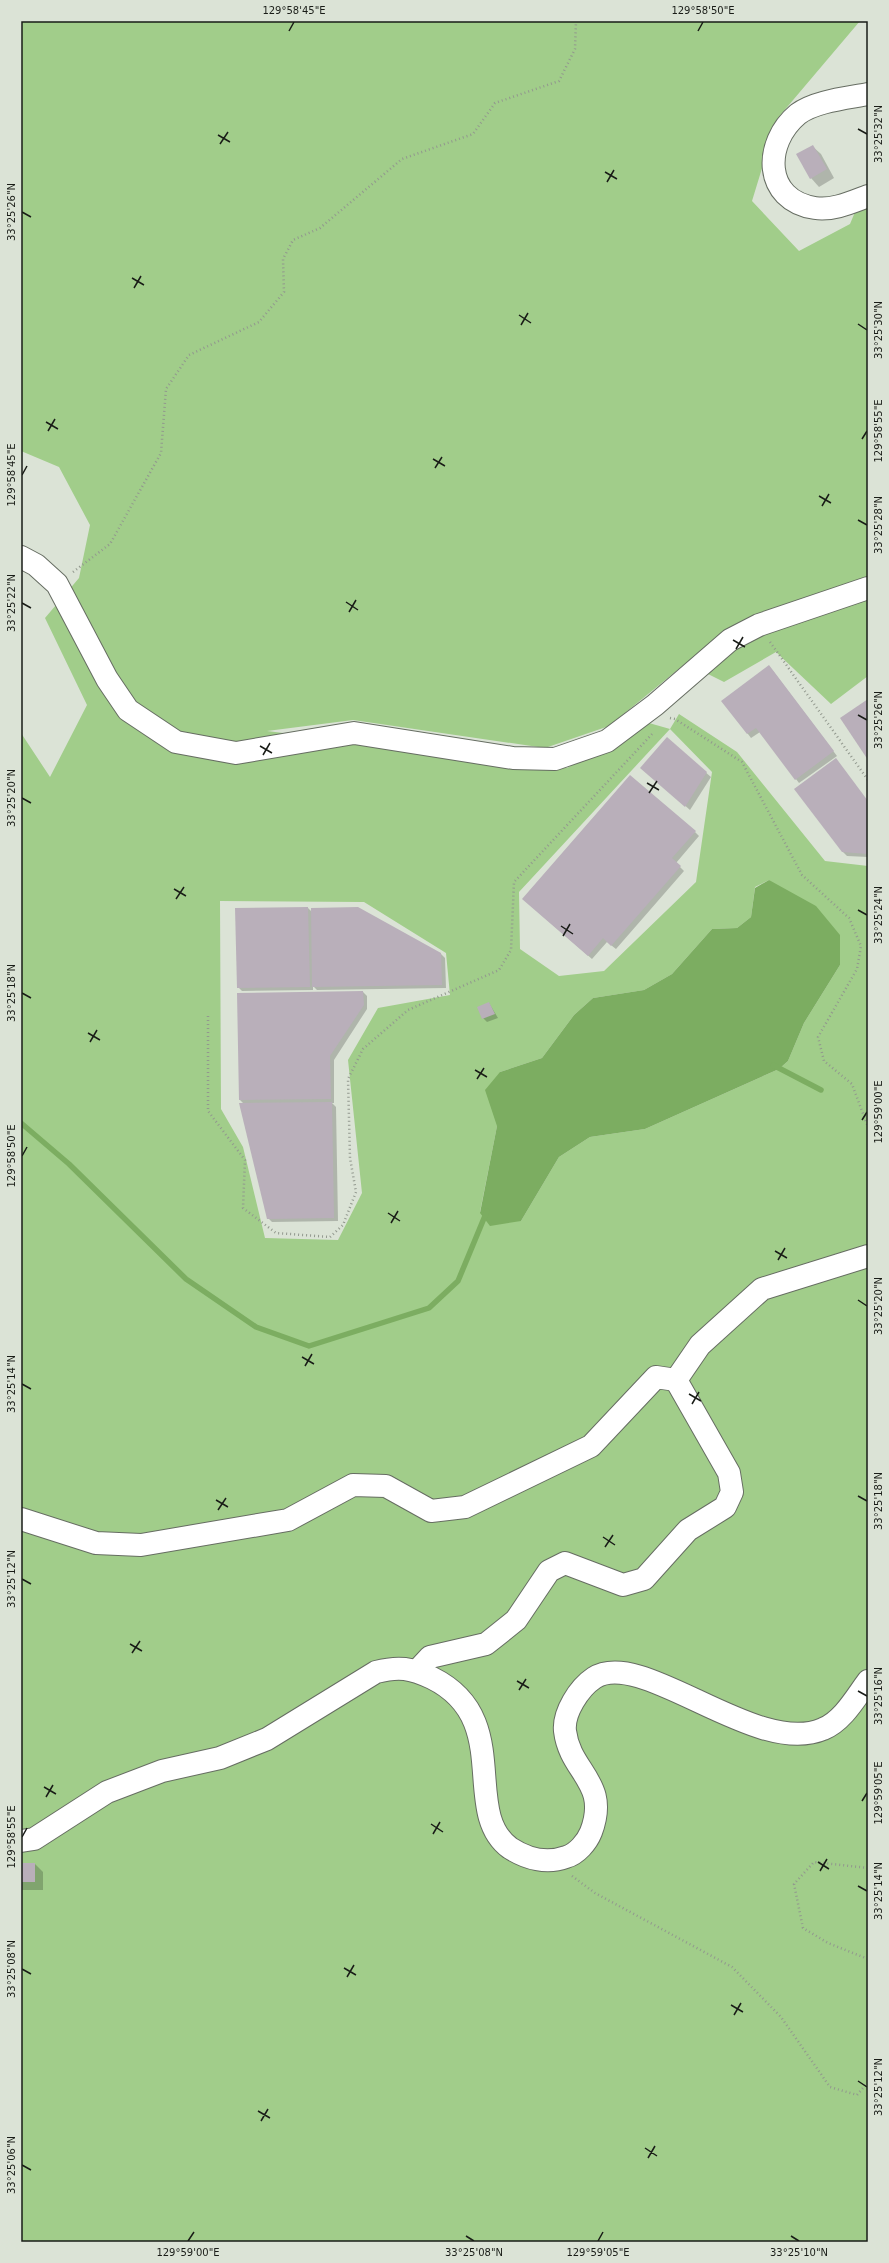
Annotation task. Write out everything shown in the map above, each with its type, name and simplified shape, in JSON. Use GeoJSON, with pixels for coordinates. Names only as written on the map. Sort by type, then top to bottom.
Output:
{"type":"FeatureCollection","features":[{"type":"Feature","properties":{"kind":"street"},"geometry":{"type":"LineString","coordinates":[[868,94],[825,103],[800,113],[784,128],[775,146],[772,163],[776,179],[784,193],[799,204],[816,208],[845,205],[868,196]]}},
{"type":"Feature","properties":{"kind":"street"},"geometry":{"type":"LineString","coordinates":[[21,557],[36,565],[57,584],[107,679],[128,710],[176,742],[236,752],[354,733],[513,758],[555,759],[607,741],[657,711],[730,640],[759,625],[868,588]]}},
{"type":"Feature","properties":{"kind":"street"},"geometry":{"type":"LineString","coordinates":[[676,1380],[700,1345],[762,1288],[868,1256]]}},
{"type":"Feature","properties":{"kind":"street"},"geometry":{"type":"LineString","coordinates":[[21,1519],[96,1542],[141,1545],[288,1520],[353,1485],[386,1486],[431,1511],[465,1507],[591,1446],[656,1377],[676,1380]]}},
{"type":"Feature","properties":{"kind":"street"},"geometry":{"type":"LineString","coordinates":[[417,1671],[430,1657],[486,1644],[516,1620],[549,1571],[565,1563],[624,1585],[644,1579],[688,1530],[724,1506],[732,1492],[729,1473],[676,1380]]}},
{"type":"Feature","properties":{"kind":"street"},"geometry":{"type":"LineString","coordinates":[[21,1841],[34,1839],[107,1792],[162,1771],[220,1758],[267,1739],[376,1672],[396,1667],[417,1671],[442,1683],[468,1707],[482,1741],[488,1812],[497,1832],[510,1847],[531,1858],[554,1861],[572,1855],[589,1838],[597,1816],[596,1793],[570,1750],[565,1730],[568,1714],[579,1693],[594,1678],[612,1672],[638,1676],[736,1719],[783,1733],[806,1735],[825,1729],[844,1714],[868,1681]]}},
{"type":"Feature","properties":{"kind":"path"},"geometry":{"type":"LineString","coordinates":[[57,584],[110,544],[162,453],[166,388],[189,355],[259,322],[284,292],[283,259],[293,240],[320,228],[402,159],[473,134],[495,103],[559,81],[575,49],[576,21]]}},
{"type":"Feature","properties":{"kind":"path"},"geometry":{"type":"LineString","coordinates":[[759,625],[868,780]]}},
{"type":"Feature","properties":{"kind":"path"},"geometry":{"type":"LineString","coordinates":[[208,1016],[208,1111],[245,1160],[243,1208],[276,1233],[330,1236],[343,1225],[356,1192],[350,1158],[348,1079],[363,1049],[408,1010],[499,970],[511,950],[514,882],[655,731],[657,711],[675,719],[742,762],[802,875],[849,918],[861,946],[857,969],[818,1037],[824,1061],[852,1084],[868,1127]]}},
{"type":"Feature","properties":{"kind":"path"},"geometry":{"type":"LineString","coordinates":[[554,1861],[595,1893],[732,1967],[781,2016],[830,2087],[857,2095],[868,2082]]}},
{"type":"Feature","properties":{"kind":"path"},"geometry":{"type":"LineString","coordinates":[[868,1868],[814,1862],[794,1884],[803,1928],[828,1943],[868,1959]]}},
{"type":"Feature","properties":{"kind":"shaded area"},"geometry":{"type":"Polygon","coordinates":[[[21,21],[860,21],[777,119],[752,201],[799,251],[850,224],[868,181],[868,676],[831,704],[776,652],[724,682],[686,663],[609,726],[545,748],[353,720],[267,731],[567,768],[649,723],[670,729],[679,714],[737,752],[825,861],[868,866],[868,2242],[21,2242],[21,733],[50,777],[87,705],[45,618],[79,578],[90,525],[59,467],[21,451],[21,21]],[[670,729],[519,892],[520,949],[559,976],[604,971],[696,882],[712,772],[670,729]],[[769,880],[755,887],[751,917],[737,928],[712,929],[672,974],[644,990],[593,998],[574,1015],[542,1058],[500,1072],[497,1126],[480,1212],[521,1221],[559,1157],[590,1137],[645,1129],[779,1069],[788,1061],[804,1023],[840,965],[769,880]],[[220,901],[221,1109],[243,1147],[265,1238],[338,1240],[362,1193],[348,1060],[378,1008],[450,995],[446,953],[364,902],[220,901]]]}},
{"type":"Feature","properties":{"kind":"shaded area"},"geometry":{"type":"Polygon","coordinates":[[[769,880],[816,906],[840,935],[840,965],[804,1023],[788,1061],[779,1069],[645,1129],[590,1137],[559,1157],[521,1221],[490,1226],[480,1213],[497,1126],[485,1090],[500,1072],[542,1058],[574,1015],[593,998],[644,990],[672,974],[712,929],[737,928],[751,917],[755,888],[769,880]]]}},
{"type":"Feature","properties":{"kind":"building"},"geometry":{"type":"Polygon","coordinates":[[[813,145],[827,169],[810,179],[796,154],[813,145]]]}},
{"type":"Feature","properties":{"kind":"building"},"geometry":{"type":"Polygon","coordinates":[[[769,665],[834,751],[795,780],[756,728],[747,734],[721,701],[769,665]]]}},
{"type":"Feature","properties":{"kind":"building"},"geometry":{"type":"Polygon","coordinates":[[[868,699],[868,760],[840,718],[868,699]]]}},
{"type":"Feature","properties":{"kind":"building"},"geometry":{"type":"Polygon","coordinates":[[[667,737],[707,772],[685,807],[640,768],[667,737]]]}},
{"type":"Feature","properties":{"kind":"building"},"geometry":{"type":"Polygon","coordinates":[[[836,758],[868,801],[868,854],[842,852],[794,789],[836,758]]]}},
{"type":"Feature","properties":{"kind":"building"},"geometry":{"type":"Polygon","coordinates":[[[630,775],[696,831],[672,858],[681,866],[611,946],[603,938],[588,956],[522,899],[630,775]]]}},
{"type":"Feature","properties":{"kind":"building"},"geometry":{"type":"Polygon","coordinates":[[[308,907],[310,987],[237,988],[235,908],[308,907]]]}},
{"type":"Feature","properties":{"kind":"building"},"geometry":{"type":"Polygon","coordinates":[[[358,907],[441,953],[442,985],[312,987],[311,908],[358,907]]]}},
{"type":"Feature","properties":{"kind":"building"},"geometry":{"type":"Polygon","coordinates":[[[363,991],[364,1005],[330,1056],[331,1099],[239,1100],[237,993],[363,991]]]}},
{"type":"Feature","properties":{"kind":"building"},"geometry":{"type":"Polygon","coordinates":[[[489,1002],[495,1014],[482,1019],[477,1007],[489,1002]]]}},
{"type":"Feature","properties":{"kind":"building"},"geometry":{"type":"Polygon","coordinates":[[[332,1102],[334,1218],[267,1219],[239,1103],[332,1102]]]}},
{"type":"Feature","properties":{"kind":"building"},"geometry":{"type":"Polygon","coordinates":[[[21,1863],[35,1863],[35,1882],[21,1882],[21,1863]]]}},
{"type":"Feature","properties":{"kind":"waterway"},"geometry":{"type":"LineString","coordinates":[[773,1065],[821,1090]]}},
{"type":"Feature","properties":{"kind":"waterway"},"geometry":{"type":"LineString","coordinates":[[21,1123],[69,1164],[186,1279],[256,1327],[309,1346],[429,1308],[458,1281],[487,1211]]}}]}
